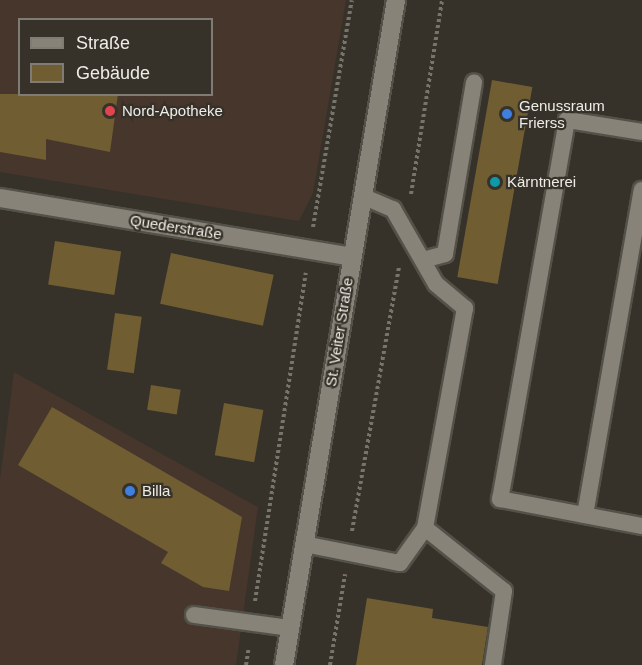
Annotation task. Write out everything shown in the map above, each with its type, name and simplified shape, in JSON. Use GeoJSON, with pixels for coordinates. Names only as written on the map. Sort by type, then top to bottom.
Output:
{"type":"FeatureCollection","features":[{"type":"Feature","properties":{"kind":"main road","name":"St. Veiter Straße"},"geometry":{"type":"LineString","coordinates":[[284,665],[396,0]]}},
{"type":"Feature","properties":{"kind":"main road","name":"Quederstraße"},"geometry":{"type":"LineString","coordinates":[[0,198],[352,256]]}},
{"type":"Feature","properties":{"kind":"lane"},"geometry":{"type":"LineString","coordinates":[[423,260],[445,254],[474,82]]}},
{"type":"Feature","properties":{"kind":"lane"},"geometry":{"type":"LineString","coordinates":[[642,132],[567,120],[501,499],[642,526]]}},
{"type":"Feature","properties":{"kind":"lane"},"geometry":{"type":"LineString","coordinates":[[585,515],[642,190]]}},
{"type":"Feature","properties":{"kind":"lane"},"geometry":{"type":"LineString","coordinates":[[304,544],[400,563],[425,528],[465,308],[436,284],[393,209],[362,196]]}},
{"type":"Feature","properties":{"kind":"lane"},"geometry":{"type":"LineString","coordinates":[[425,528],[504,591],[494,665]]}},
{"type":"Feature","properties":{"kind":"lane"},"geometry":{"type":"LineString","coordinates":[[194,615],[290,628]]}},
{"type":"Feature","properties":{"kind":"path"},"geometry":{"type":"LineString","coordinates":[[246,665],[309,249],[352,0]]}},
{"type":"Feature","properties":{"kind":"path"},"geometry":{"type":"LineString","coordinates":[[330,665],[442,0]]}},
{"type":"Feature","properties":{"kind":"shaded area"},"geometry":{"type":"Polygon","coordinates":[[[0,0],[346,0],[313,193],[299,221],[0,172],[0,0]]]}},
{"type":"Feature","properties":{"kind":"shaded area"},"geometry":{"type":"Polygon","coordinates":[[[14,372],[258,507],[236,665],[0,665],[0,479],[14,372]]]}},
{"type":"Feature","properties":{"kind":"building","name":"Kärntnerei"},"geometry":{"type":"Polygon","coordinates":[[[492,80],[532,87],[498,284],[457,277],[492,80]]]}},
{"type":"Feature","properties":{"kind":"building"},"geometry":{"type":"Polygon","coordinates":[[[0,94],[118,96],[110,152],[46,139],[46,160],[0,152],[0,94]]]}},
{"type":"Feature","properties":{"kind":"building"},"geometry":{"type":"Polygon","coordinates":[[[55,241],[121,251],[114,295],[48,284],[55,241]]]}},
{"type":"Feature","properties":{"kind":"building"},"geometry":{"type":"Polygon","coordinates":[[[171,253],[274,275],[263,326],[160,304],[171,253]]]}},
{"type":"Feature","properties":{"kind":"building"},"geometry":{"type":"Polygon","coordinates":[[[115,313],[142,317],[134,373],[107,369],[115,313]]]}},
{"type":"Feature","properties":{"kind":"building"},"geometry":{"type":"Polygon","coordinates":[[[151,385],[181,390],[177,414],[147,410],[151,385]]]}},
{"type":"Feature","properties":{"kind":"building"},"geometry":{"type":"Polygon","coordinates":[[[224,403],[263,410],[254,462],[215,455],[224,403]]]}},
{"type":"Feature","properties":{"kind":"building","name":"Billa"},"geometry":{"type":"Polygon","coordinates":[[[52,407],[242,517],[229,591],[203,587],[161,563],[168,552],[18,465],[52,407]]]}},
{"type":"Feature","properties":{"kind":"building"},"geometry":{"type":"Polygon","coordinates":[[[367,598],[433,609],[432,618],[488,627],[482,665],[356,665],[367,598]]]}},
{"type":"Feature","properties":{"kind":"place","name":"Nord-Apotheke"},"geometry":{"type":"Point","coordinates":[110,111]}},
{"type":"Feature","properties":{"kind":"place","name":"Genussraum Frierss"},"geometry":{"type":"Point","coordinates":[507,114]}},
{"type":"Feature","properties":{"kind":"place","name":"Kärntnerei"},"geometry":{"type":"Point","coordinates":[495,182]}},
{"type":"Feature","properties":{"kind":"place","name":"Billa"},"geometry":{"type":"Point","coordinates":[130,491]}}]}
